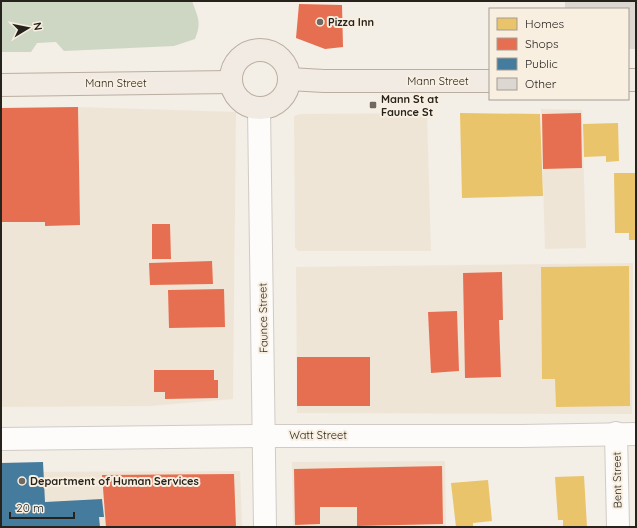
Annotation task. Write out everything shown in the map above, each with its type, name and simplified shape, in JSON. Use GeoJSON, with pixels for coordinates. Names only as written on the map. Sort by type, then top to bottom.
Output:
{"type":"FeatureCollection","features":[{"type":"Feature","properties":{"kind":"main road"},"geometry":{"type":"LineString","coordinates":[[259,50],[268,51],[277,55],[286,66],[290,79],[284,97],[269,108],[260,109],[243,103],[237,97],[233,89],[232,82],[232,73],[242,56],[259,50]]}},
{"type":"Feature","properties":{"kind":"main road","name":"Mann Street"},"geometry":{"type":"LineString","coordinates":[[290,79],[324,81],[489,81]]}},
{"type":"Feature","properties":{"kind":"main road","name":"Mann Street"},"geometry":{"type":"LineString","coordinates":[[1,85],[232,82]]}},
{"type":"Feature","properties":{"kind":"street","name":"Faunce Street"},"geometry":{"type":"LineString","coordinates":[[260,109],[265,527]]}},
{"type":"Feature","properties":{"kind":"street","name":"Watt Street"},"geometry":{"type":"LineString","coordinates":[[1,439],[626,434]]}},
{"type":"Feature","properties":{"kind":"street","name":"Bent Street"},"geometry":{"type":"LineString","coordinates":[[618,527],[626,434]]}},
{"type":"Feature","properties":{"kind":"shaded area"},"geometry":{"type":"Polygon","coordinates":[[[78,107],[236,112],[233,399],[150,406],[1,407],[1,109],[78,107]]]}},
{"type":"Feature","properties":{"kind":"shaded area"},"geometry":{"type":"Polygon","coordinates":[[[541,109],[582,110],[586,248],[545,249],[541,109]]]}},
{"type":"Feature","properties":{"kind":"shaded area"},"geometry":{"type":"Polygon","coordinates":[[[427,113],[431,251],[298,251],[295,248],[294,116],[300,114],[427,113]]]}},
{"type":"Feature","properties":{"kind":"shaded area"},"geometry":{"type":"Polygon","coordinates":[[[633,263],[632,414],[297,413],[296,267],[633,263]]]}},
{"type":"Feature","properties":{"kind":"shaded area"},"geometry":{"type":"Polygon","coordinates":[[[445,461],[446,527],[293,527],[292,462],[445,461]]]}},
{"type":"Feature","properties":{"kind":"shaded area"},"geometry":{"type":"Polygon","coordinates":[[[240,471],[242,527],[1,527],[1,472],[240,471]]]}},
{"type":"Feature","properties":{"kind":"green space"},"geometry":{"type":"Polygon","coordinates":[[[1,1],[192,1],[199,24],[195,39],[174,46],[64,51],[56,42],[37,43],[31,52],[1,52],[1,1]]]}},
{"type":"Feature","properties":{"kind":"building: Homes"},"geometry":{"type":"Polygon","coordinates":[[[460,113],[540,114],[543,196],[462,198],[460,113]]]}},
{"type":"Feature","properties":{"kind":"building: Homes"},"geometry":{"type":"Polygon","coordinates":[[[618,123],[619,161],[606,162],[606,156],[584,157],[583,124],[618,123]]]}},
{"type":"Feature","properties":{"kind":"building: Homes"},"geometry":{"type":"Polygon","coordinates":[[[614,173],[636,173],[636,240],[629,240],[629,233],[615,233],[614,173]]]}},
{"type":"Feature","properties":{"kind":"building: Homes"},"geometry":{"type":"Polygon","coordinates":[[[629,266],[630,406],[556,407],[555,379],[542,379],[541,267],[629,266]]]}},
{"type":"Feature","properties":{"kind":"building: Homes"},"geometry":{"type":"Polygon","coordinates":[[[584,476],[587,527],[563,527],[563,520],[558,520],[555,477],[584,476]]]}},
{"type":"Feature","properties":{"kind":"building: Homes"},"geometry":{"type":"Polygon","coordinates":[[[488,480],[492,521],[473,523],[473,526],[456,527],[451,483],[488,480]]]}},
{"type":"Feature","properties":{"kind":"building: Shops","name":"Pizza Inn"},"geometry":{"type":"Polygon","coordinates":[[[299,4],[342,5],[343,47],[325,49],[296,38],[299,4]]]}},
{"type":"Feature","properties":{"kind":"building: Shops"},"geometry":{"type":"Polygon","coordinates":[[[78,107],[80,225],[45,226],[45,222],[1,222],[1,108],[78,107]]]}},
{"type":"Feature","properties":{"kind":"building: Shops"},"geometry":{"type":"Polygon","coordinates":[[[581,113],[582,168],[543,169],[542,114],[581,113]]]}},
{"type":"Feature","properties":{"kind":"building: Shops"},"geometry":{"type":"Polygon","coordinates":[[[152,224],[170,224],[171,259],[152,259],[152,224]]]}},
{"type":"Feature","properties":{"kind":"building: Shops"},"geometry":{"type":"Polygon","coordinates":[[[212,261],[213,284],[150,285],[149,263],[212,261]]]}},
{"type":"Feature","properties":{"kind":"building: Shops"},"geometry":{"type":"Polygon","coordinates":[[[502,272],[503,320],[499,320],[501,377],[465,378],[463,273],[502,272]]]}},
{"type":"Feature","properties":{"kind":"building: Shops"},"geometry":{"type":"Polygon","coordinates":[[[224,289],[225,327],[169,328],[168,290],[224,289]]]}},
{"type":"Feature","properties":{"kind":"building: Shops"},"geometry":{"type":"Polygon","coordinates":[[[457,311],[459,371],[431,373],[428,312],[457,311]]]}},
{"type":"Feature","properties":{"kind":"building: Shops"},"geometry":{"type":"Polygon","coordinates":[[[297,357],[370,357],[370,406],[297,406],[297,357]]]}},
{"type":"Feature","properties":{"kind":"building: Shops"},"geometry":{"type":"Polygon","coordinates":[[[154,370],[214,370],[214,380],[218,380],[218,398],[165,399],[165,392],[154,392],[154,370]]]}},
{"type":"Feature","properties":{"kind":"building: Shops"},"geometry":{"type":"Polygon","coordinates":[[[442,466],[443,524],[357,526],[357,507],[320,507],[320,524],[295,525],[294,469],[442,466]]]}},
{"type":"Feature","properties":{"kind":"building: Shops"},"geometry":{"type":"Polygon","coordinates":[[[234,474],[236,527],[106,527],[102,475],[234,474]]]}},
{"type":"Feature","properties":{"kind":"building: Public","name":"Department of Human Services"},"geometry":{"type":"Polygon","coordinates":[[[43,462],[45,502],[102,499],[104,517],[99,517],[100,527],[1,527],[1,463],[43,462]]]}},
{"type":"Feature","properties":{"kind":"building: Other"},"geometry":{"type":"Polygon","coordinates":[[[565,1],[636,1],[636,49],[629,49],[629,8],[565,8],[565,1]]]}},
{"type":"Feature","properties":{"kind":"place","name":"Pizza Inn"},"geometry":{"type":"Point","coordinates":[320,22]}},
{"type":"Feature","properties":{"kind":"place","name":"Mann St at Faunce St"},"geometry":{"type":"Point","coordinates":[373,105]}},
{"type":"Feature","properties":{"kind":"place","name":"Department of Human Services"},"geometry":{"type":"Point","coordinates":[22,481]}}]}
